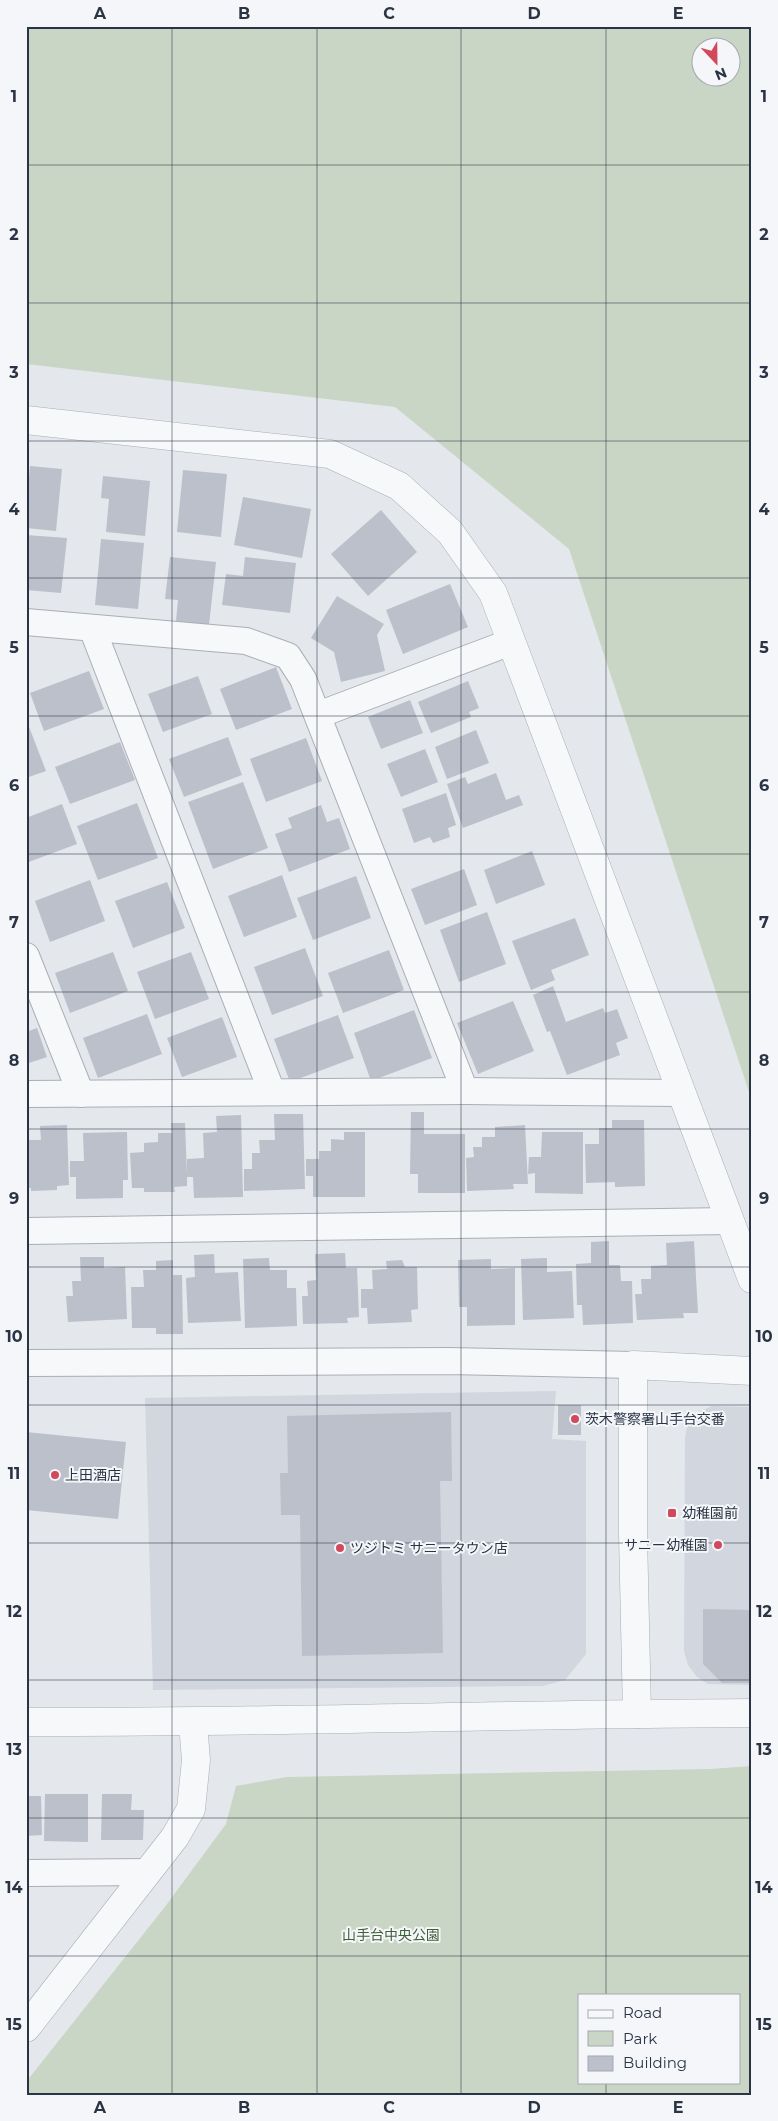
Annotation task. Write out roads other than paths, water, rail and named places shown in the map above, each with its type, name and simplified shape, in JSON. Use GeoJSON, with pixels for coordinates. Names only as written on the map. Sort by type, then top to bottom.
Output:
{"type":"FeatureCollection","features":[{"type":"Feature","properties":{"kind":"street"},"geometry":{"type":"LineString","coordinates":[[26,420],[330,454],[399,486],[450,532],[492,593],[752,1279]]}},
{"type":"Feature","properties":{"kind":"street"},"geometry":{"type":"LineString","coordinates":[[26,622],[246,641],[288,656],[303,679],[318,715],[465,1091]]}},
{"type":"Feature","properties":{"kind":"street"},"geometry":{"type":"LineString","coordinates":[[92,628],[272,1092]]}},
{"type":"Feature","properties":{"kind":"street"},"geometry":{"type":"LineString","coordinates":[[318,715],[511,642]]}},
{"type":"Feature","properties":{"kind":"street"},"geometry":{"type":"LineString","coordinates":[[26,956],[81,1094]]}},
{"type":"Feature","properties":{"kind":"street"},"geometry":{"type":"LineString","coordinates":[[26,1094],[465,1091],[680,1093]]}},
{"type":"Feature","properties":{"kind":"street"},"geometry":{"type":"LineString","coordinates":[[26,1231],[730,1221]]}},
{"type":"Feature","properties":{"kind":"street"},"geometry":{"type":"LineString","coordinates":[[26,1363],[447,1360],[633,1365],[752,1371]]}},
{"type":"Feature","properties":{"kind":"street"},"geometry":{"type":"LineString","coordinates":[[633,1365],[633,1534],[637,1714]]}},
{"type":"Feature","properties":{"kind":"street"},"geometry":{"type":"LineString","coordinates":[[26,1722],[193,1723],[752,1713]]}},
{"type":"Feature","properties":{"kind":"street"},"geometry":{"type":"LineString","coordinates":[[27,2027],[175,1837],[191,1809],[196,1760],[193,1723]]}},
{"type":"Feature","properties":{"kind":"street"},"geometry":{"type":"LineString","coordinates":[[26,1873],[148,1872]]}},
{"type":"Feature","properties":{"kind":"place","name":"茨木警察署山手台交番"},"geometry":{"type":"Point","coordinates":[575,1419]}},
{"type":"Feature","properties":{"kind":"place","name":"上田酒店"},"geometry":{"type":"Point","coordinates":[55,1475]}},
{"type":"Feature","properties":{"kind":"place","name":"幼稚園前"},"geometry":{"type":"Point","coordinates":[672,1513]}},
{"type":"Feature","properties":{"kind":"place","name":"サニー幼稚園"},"geometry":{"type":"Point","coordinates":[718,1545]}},
{"type":"Feature","properties":{"kind":"place","name":"ツジトミ サニータウン店"},"geometry":{"type":"Point","coordinates":[340,1548]}},
{"type":"Feature","properties":{"kind":"park label","name":"山手台中央公園"},"geometry":{"type":"Point","coordinates":[391,1935]}}]}
